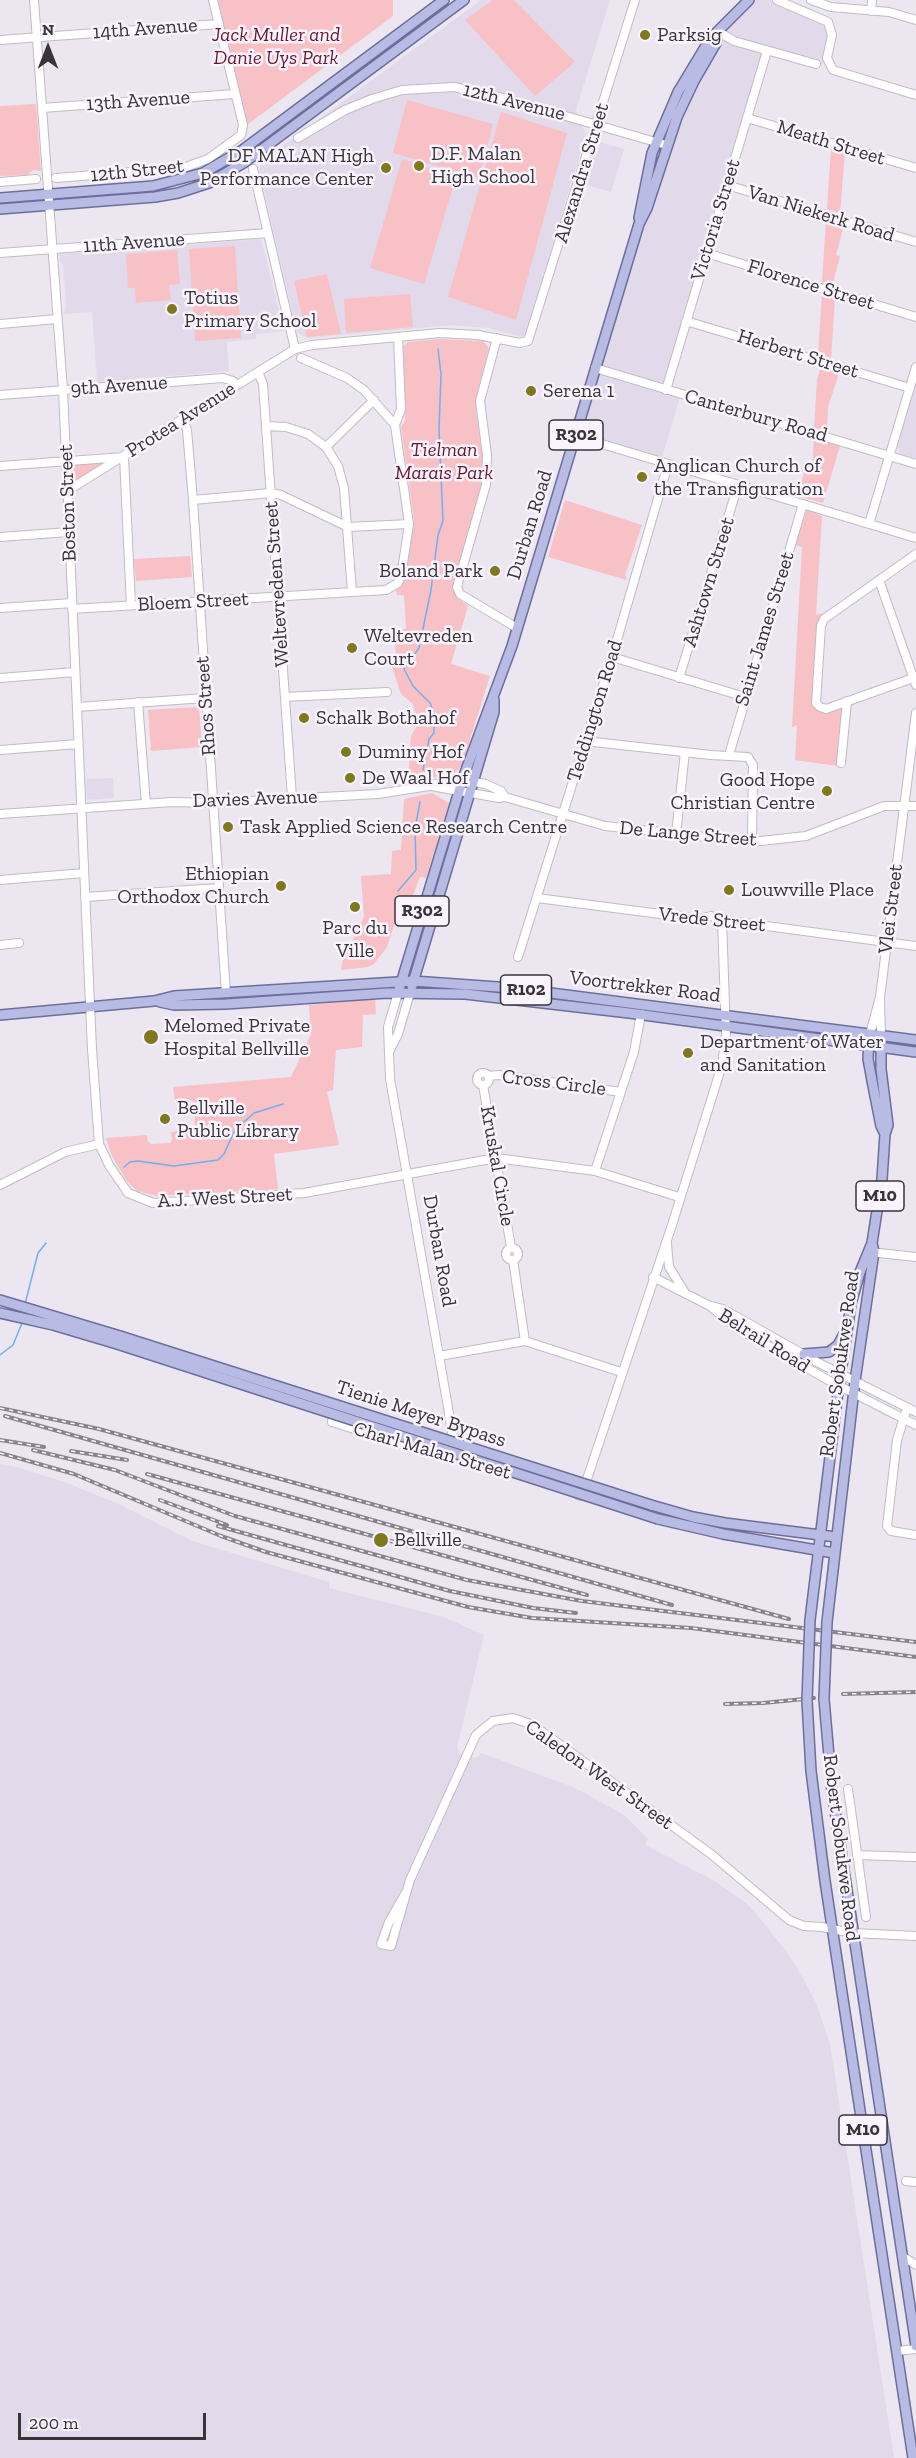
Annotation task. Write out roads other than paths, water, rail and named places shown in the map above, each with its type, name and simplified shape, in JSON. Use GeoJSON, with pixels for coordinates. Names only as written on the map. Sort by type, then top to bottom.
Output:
{"type":"FeatureCollection","features":[{"type":"Feature","properties":{"kind":"main road"},"geometry":{"type":"LineString","coordinates":[[0,198],[153,186],[186,179],[212,169],[241,151],[444,0]]}},
{"type":"Feature","properties":{"kind":"main road"},"geometry":{"type":"LineString","coordinates":[[0,209],[163,196],[187,191],[215,180],[245,162],[464,0]]}},
{"type":"Feature","properties":{"kind":"main road","name":"Durban Road"},"geometry":{"type":"LineString","coordinates":[[639,224],[640,206],[656,142],[686,77],[710,39],[749,0]]}},
{"type":"Feature","properties":{"kind":"main road","name":"Durban Road"},"geometry":{"type":"LineString","coordinates":[[398,993],[459,790],[486,711],[494,698],[517,628],[639,224],[647,207],[666,145],[686,96],[717,43],[719,32]]}},
{"type":"Feature","properties":{"kind":"main road","name":"Durban Road"},"geometry":{"type":"LineString","coordinates":[[410,993],[494,712],[494,698]]}},
{"type":"Feature","properties":{"kind":"main road","name":"Voortrekker Road"},"geometry":{"type":"LineString","coordinates":[[0,1015],[154,1001],[174,996],[401,980],[512,988],[916,1040]]}},
{"type":"Feature","properties":{"kind":"main road","name":"Voortrekker Road"},"geometry":{"type":"LineString","coordinates":[[154,1001],[174,1005],[226,1004],[398,993],[490,996],[916,1052]]}},
{"type":"Feature","properties":{"kind":"main road","name":"Robert Sobukwe Road"},"geometry":{"type":"LineString","coordinates":[[870,1034],[868,1046],[873,1086],[881,1126],[885,1134]]}},
{"type":"Feature","properties":{"kind":"main road","name":"Robert Sobukwe Road"},"geometry":{"type":"LineString","coordinates":[[881,1036],[880,1047],[888,1125],[885,1134],[882,1179],[871,1249],[834,1553],[827,1622],[824,1699],[829,1772],[916,2348]]}},
{"type":"Feature","properties":{"kind":"main road","name":"Robert Sobukwe Road"},"geometry":{"type":"LineString","coordinates":[[871,1249],[851,1304],[839,1386],[810,1620],[807,1701],[811,1772],[832,1928],[913,2458]]}},
{"type":"Feature","properties":{"kind":"main road","name":"Tienie Meyer Bypass"},"geometry":{"type":"LineString","coordinates":[[0,1300],[35,1309],[118,1340],[658,1519],[723,1534],[834,1553]]}},
{"type":"Feature","properties":{"kind":"main road","name":"Tienie Meyer Bypass"},"geometry":{"type":"LineString","coordinates":[[0,1313],[118,1340],[693,1517],[836,1537]]}},
{"type":"Feature","properties":{"kind":"main road"},"geometry":{"type":"LineString","coordinates":[[804,1354],[823,1354],[834,1348],[841,1341],[848,1324]]}},
{"type":"Feature","properties":{"kind":"street","name":"Boston Street"},"geometry":{"type":"LineString","coordinates":[[34,0],[63,390],[89,1007]]}},
{"type":"Feature","properties":{"kind":"street"},"geometry":{"type":"LineString","coordinates":[[213,0],[235,94]]}},
{"type":"Feature","properties":{"kind":"street","name":"Alexandra Street"},"geometry":{"type":"LineString","coordinates":[[497,338],[525,343],[532,333],[635,0]]}},
{"type":"Feature","properties":{"kind":"street"},"geometry":{"type":"LineString","coordinates":[[777,0],[828,22],[832,35],[827,58],[833,70],[916,95]]}},
{"type":"Feature","properties":{"kind":"street"},"geometry":{"type":"LineString","coordinates":[[811,0],[846,10],[888,12],[916,20]]}},
{"type":"Feature","properties":{"kind":"street"},"geometry":{"type":"LineString","coordinates":[[871,11],[872,0]]}},
{"type":"Feature","properties":{"kind":"street","name":"14th Avenue"},"geometry":{"type":"LineString","coordinates":[[0,40],[219,24]]}},
{"type":"Feature","properties":{"kind":"street"},"geometry":{"type":"LineString","coordinates":[[719,32],[728,39],[816,64]]}},
{"type":"Feature","properties":{"kind":"street","name":"Victoria Street"},"geometry":{"type":"LineString","coordinates":[[666,390],[767,51]]}},
{"type":"Feature","properties":{"kind":"street","name":"12th Avenue"},"geometry":{"type":"LineString","coordinates":[[298,138],[345,110],[372,99],[402,90],[454,87],[481,92],[666,145]]}},
{"type":"Feature","properties":{"kind":"street","name":"13th Avenue"},"geometry":{"type":"LineString","coordinates":[[42,108],[235,94]]}},
{"type":"Feature","properties":{"kind":"street","name":"12th Street"},"geometry":{"type":"LineString","coordinates":[[57,178],[164,171],[193,166],[220,150],[242,131],[235,94]]}},
{"type":"Feature","properties":{"kind":"street","name":"Meath Street"},"geometry":{"type":"LineString","coordinates":[[747,118],[916,168]]}},
{"type":"Feature","properties":{"kind":"street"},"geometry":{"type":"LineString","coordinates":[[253,169],[295,349],[312,345],[440,333],[472,334],[497,338],[480,401],[487,455],[486,484],[457,587],[460,594],[517,628]]}},
{"type":"Feature","properties":{"kind":"street"},"geometry":{"type":"LineString","coordinates":[[0,182],[36,179]]}},
{"type":"Feature","properties":{"kind":"street","name":"Van Niekerk Road"},"geometry":{"type":"LineString","coordinates":[[727,185],[916,242]]}},
{"type":"Feature","properties":{"kind":"street","name":"11th Avenue"},"geometry":{"type":"LineString","coordinates":[[0,253],[268,233]]}},
{"type":"Feature","properties":{"kind":"street","name":"Florence Street"},"geometry":{"type":"LineString","coordinates":[[706,253],[916,317]]}},
{"type":"Feature","properties":{"kind":"street"},"geometry":{"type":"LineString","coordinates":[[0,324],[57,319]]}},
{"type":"Feature","properties":{"kind":"street","name":"Herbert Street"},"geometry":{"type":"LineString","coordinates":[[686,321],[910,388]]}},
{"type":"Feature","properties":{"kind":"street"},"geometry":{"type":"LineString","coordinates":[[193,500],[271,493],[281,495],[348,527],[408,524],[395,425],[401,409],[398,337]]}},
{"type":"Feature","properties":{"kind":"street","name":"Protea Avenue"},"geometry":{"type":"LineString","coordinates":[[68,491],[295,349]]}},
{"type":"Feature","properties":{"kind":"street"},"geometry":{"type":"LineString","coordinates":[[301,358],[347,378],[374,400],[395,425]]}},
{"type":"Feature","properties":{"kind":"street"},"geometry":{"type":"LineString","coordinates":[[869,524],[916,367]]}},
{"type":"Feature","properties":{"kind":"street","name":"Canterbury Road"},"geometry":{"type":"LineString","coordinates":[[595,368],[916,464]]}},
{"type":"Feature","properties":{"kind":"street","name":"Weltevreden Street"},"geometry":{"type":"LineString","coordinates":[[258,372],[263,384],[292,798]]}},
{"type":"Feature","properties":{"kind":"street","name":"9th Avenue"},"geometry":{"type":"LineString","coordinates":[[0,394],[223,378],[233,381],[236,386]]}},
{"type":"Feature","properties":{"kind":"street"},"geometry":{"type":"LineString","coordinates":[[326,447],[374,400]]}},
{"type":"Feature","properties":{"kind":"street","name":"Rhos Street"},"geometry":{"type":"LineString","coordinates":[[183,419],[187,430],[193,500],[226,993]]}},
{"type":"Feature","properties":{"kind":"street"},"geometry":{"type":"LineString","coordinates":[[266,426],[286,427],[301,431],[326,447],[338,466],[343,480],[352,592]]}},
{"type":"Feature","properties":{"kind":"street"},"geometry":{"type":"LineString","coordinates":[[575,436],[916,538]]}},
{"type":"Feature","properties":{"kind":"street"},"geometry":{"type":"LineString","coordinates":[[0,466],[124,457],[131,605]]}},
{"type":"Feature","properties":{"kind":"street","name":"Teddington Road"},"geometry":{"type":"LineString","coordinates":[[518,957],[612,657],[668,464]]}},
{"type":"Feature","properties":{"kind":"street","name":"Ashtown Street"},"geometry":{"type":"LineString","coordinates":[[679,678],[738,485]]}},
{"type":"Feature","properties":{"kind":"street","name":"Saint James Street"},"geometry":{"type":"LineString","coordinates":[[729,755],[803,504]]}},
{"type":"Feature","properties":{"kind":"street","name":"Bloem Street"},"geometry":{"type":"LineString","coordinates":[[0,608],[200,602],[386,590],[398,583],[401,577],[408,524]]}},
{"type":"Feature","properties":{"kind":"street"},"geometry":{"type":"LineString","coordinates":[[0,537],[69,532]]}},
{"type":"Feature","properties":{"kind":"street"},"geometry":{"type":"LineString","coordinates":[[879,580],[915,680],[826,709],[818,705],[816,701],[821,626],[824,619],[879,580],[916,554]]}},
{"type":"Feature","properties":{"kind":"street"},"geometry":{"type":"LineString","coordinates":[[612,657],[745,697]]}},
{"type":"Feature","properties":{"kind":"street"},"geometry":{"type":"LineString","coordinates":[[0,678],[75,672]]}},
{"type":"Feature","properties":{"kind":"street"},"geometry":{"type":"LineString","coordinates":[[285,697],[387,692]]}},
{"type":"Feature","properties":{"kind":"street"},"geometry":{"type":"LineString","coordinates":[[77,707],[205,698]]}},
{"type":"Feature","properties":{"kind":"street"},"geometry":{"type":"LineString","coordinates":[[841,763],[847,701]]}},
{"type":"Feature","properties":{"kind":"street"},"geometry":{"type":"LineString","coordinates":[[138,702],[146,804]]}},
{"type":"Feature","properties":{"kind":"street","name":"Vlei Street"},"geometry":{"type":"LineString","coordinates":[[870,1034],[880,997],[916,713]]}},
{"type":"Feature","properties":{"kind":"street"},"geometry":{"type":"LineString","coordinates":[[585,741],[686,752],[745,755],[753,765],[752,842]]}},
{"type":"Feature","properties":{"kind":"street"},"geometry":{"type":"LineString","coordinates":[[0,750],[78,744]]}},
{"type":"Feature","properties":{"kind":"street"},"geometry":{"type":"LineString","coordinates":[[676,834],[686,752]]}},
{"type":"Feature","properties":{"kind":"street","name":"Davies Avenue"},"geometry":{"type":"LineString","coordinates":[[429,786],[463,778]]}},
{"type":"Feature","properties":{"kind":"street","name":"De Lange Street"},"geometry":{"type":"LineString","coordinates":[[463,778],[501,791],[505,797]]}},
{"type":"Feature","properties":{"kind":"street","name":"Davies Avenue"},"geometry":{"type":"LineString","coordinates":[[0,814],[146,804],[213,803],[378,794],[429,786],[470,792]]}},
{"type":"Feature","properties":{"kind":"street","name":"De Lange Street"},"geometry":{"type":"LineString","coordinates":[[470,792],[499,798],[505,797],[605,826],[752,842],[806,836],[890,804],[916,806]]}},
{"type":"Feature","properties":{"kind":"street"},"geometry":{"type":"LineString","coordinates":[[0,880],[84,873]]}},
{"type":"Feature","properties":{"kind":"street"},"geometry":{"type":"LineString","coordinates":[[85,897],[219,888]]}},
{"type":"Feature","properties":{"kind":"street","name":"Vrede Street"},"geometry":{"type":"LineString","coordinates":[[537,898],[699,919],[711,916],[722,920],[916,946]]}},
{"type":"Feature","properties":{"kind":"street"},"geometry":{"type":"LineString","coordinates":[[582,1492],[667,1240],[722,1065],[726,1026],[722,920]]}},
{"type":"Feature","properties":{"kind":"street"},"geometry":{"type":"LineString","coordinates":[[0,945],[19,943]]}},
{"type":"Feature","properties":{"kind":"street","name":"Durban Road"},"geometry":{"type":"LineString","coordinates":[[398,993],[388,1028],[390,1079],[455,1455]]}},
{"type":"Feature","properties":{"kind":"street","name":"Durban Road"},"geometry":{"type":"LineString","coordinates":[[388,1054],[398,1034],[410,993]]}},
{"type":"Feature","properties":{"kind":"street","name":"Vlei Street"},"geometry":{"type":"LineString","coordinates":[[880,997],[881,1036]]}},
{"type":"Feature","properties":{"kind":"street","name":"A.J. West Street"},"geometry":{"type":"LineString","coordinates":[[89,1007],[99,1144],[122,1187],[136,1198],[153,1203],[288,1195],[496,1158],[595,1171],[679,1197]]}},
{"type":"Feature","properties":{"kind":"street"},"geometry":{"type":"LineString","coordinates":[[595,1171],[634,1052],[640,1014]]}},
{"type":"Feature","properties":{"kind":"street","name":"Kruskal Circle"},"geometry":{"type":"LineString","coordinates":[[488,1076],[483,1072],[478,1075],[477,1082],[483,1085],[511,1247],[506,1250],[506,1256],[513,1260],[525,1341]]}},
{"type":"Feature","properties":{"kind":"street","name":"Cross Circle"},"geometry":{"type":"LineString","coordinates":[[488,1076],[621,1092]]}},
{"type":"Feature","properties":{"kind":"street"},"geometry":{"type":"LineString","coordinates":[[0,1185],[65,1152],[99,1144]]}},
{"type":"Feature","properties":{"kind":"street"},"geometry":{"type":"LineString","coordinates":[[667,1240],[669,1267],[685,1293]]}},
{"type":"Feature","properties":{"kind":"street"},"geometry":{"type":"LineString","coordinates":[[871,1249],[916,1257]]}},
{"type":"Feature","properties":{"kind":"street","name":"Belrail Road"},"geometry":{"type":"LineString","coordinates":[[653,1277],[708,1305],[723,1309],[916,1413]]}},
{"type":"Feature","properties":{"kind":"street","name":"Belrail Road"},"geometry":{"type":"LineString","coordinates":[[708,1305],[735,1328],[839,1386],[916,1425]]}},
{"type":"Feature","properties":{"kind":"street"},"geometry":{"type":"LineString","coordinates":[[439,1356],[525,1341],[621,1372]]}},
{"type":"Feature","properties":{"kind":"street","name":"Charl Malan Street"},"geometry":{"type":"LineString","coordinates":[[337,1407],[454,1444],[582,1492],[455,1455],[427,1452],[331,1420],[337,1407]]}},
{"type":"Feature","properties":{"kind":"street"},"geometry":{"type":"LineString","coordinates":[[908,1408],[897,1440],[888,1528],[893,1532],[916,1534]]}},
{"type":"Feature","properties":{"kind":"street","name":"Caledon West Street"},"geometry":{"type":"LineString","coordinates":[[405,1894],[477,1735],[493,1721],[513,1718],[527,1721],[711,1854],[789,1920],[804,1926],[832,1928]]}},
{"type":"Feature","properties":{"kind":"street"},"geometry":{"type":"LineString","coordinates":[[848,1789],[866,1917]]}},
{"type":"Feature","properties":{"kind":"street"},"geometry":{"type":"LineString","coordinates":[[857,1854],[916,1857]]}},
{"type":"Feature","properties":{"kind":"street"},"geometry":{"type":"LineString","coordinates":[[405,1894],[398,1926],[390,1946],[381,1944],[389,1922],[405,1894]]}},
{"type":"Feature","properties":{"kind":"street"},"geometry":{"type":"LineString","coordinates":[[832,1928],[852,1933],[916,1936]]}},
{"type":"Feature","properties":{"kind":"street"},"geometry":{"type":"LineString","coordinates":[[906,2181],[916,2182]]}},
{"type":"Feature","properties":{"kind":"street"},"geometry":{"type":"LineString","coordinates":[[902,2256],[916,2265]]}},
{"type":"Feature","properties":{"kind":"street"},"geometry":{"type":"LineString","coordinates":[[897,2350],[916,2348]]}},
{"type":"Feature","properties":{"kind":"waterway"},"geometry":{"type":"LineString","coordinates":[[423,770],[429,739],[434,733],[434,713],[430,703],[413,686],[404,669],[419,648],[431,590],[438,535],[443,521],[439,429],[441,374],[438,349]]}},
{"type":"Feature","properties":{"kind":"waterway"},"geometry":{"type":"LineString","coordinates":[[398,891],[416,870],[415,829],[420,802]]}},
{"type":"Feature","properties":{"kind":"waterway"},"geometry":{"type":"LineString","coordinates":[[236,1129],[254,1113],[283,1104]]}},
{"type":"Feature","properties":{"kind":"waterway"},"geometry":{"type":"LineString","coordinates":[[124,1167],[130,1162],[138,1161],[174,1166],[218,1160],[224,1154],[234,1132]]}},
{"type":"Feature","properties":{"kind":"waterway"},"geometry":{"type":"LineString","coordinates":[[25,1304],[38,1253],[46,1243]]}},
{"type":"Feature","properties":{"kind":"waterway"},"geometry":{"type":"LineString","coordinates":[[0,1355],[13,1345],[22,1323]]}},
{"type":"Feature","properties":{"kind":"railway"},"geometry":{"type":"LineString","coordinates":[[0,1408],[99,1429],[789,1619]]}},
{"type":"Feature","properties":{"kind":"railway"},"geometry":{"type":"LineString","coordinates":[[5,1416],[672,1605]]}},
{"type":"Feature","properties":{"kind":"railway"},"geometry":{"type":"LineString","coordinates":[[0,1440],[44,1447]]}},
{"type":"Feature","properties":{"kind":"railway"},"geometry":{"type":"LineString","coordinates":[[33,1450],[115,1470],[235,1516],[467,1580],[582,1601],[916,1642]]}},
{"type":"Feature","properties":{"kind":"railway"},"geometry":{"type":"LineString","coordinates":[[71,1451],[127,1460]]}},
{"type":"Feature","properties":{"kind":"railway"},"geometry":{"type":"LineString","coordinates":[[0,1453],[74,1474],[221,1536],[266,1552],[468,1607],[532,1618],[691,1628],[916,1657]]}},
{"type":"Feature","properties":{"kind":"railway"},"geometry":{"type":"LineString","coordinates":[[147,1474],[587,1595]]}},
{"type":"Feature","properties":{"kind":"railway"},"geometry":{"type":"LineString","coordinates":[[160,1500],[227,1525]]}},
{"type":"Feature","properties":{"kind":"railway"},"geometry":{"type":"LineString","coordinates":[[218,1526],[450,1591],[533,1608],[576,1613]]}},
{"type":"Feature","properties":{"kind":"railway"},"geometry":{"type":"LineString","coordinates":[[843,1694],[916,1692]]}},
{"type":"Feature","properties":{"kind":"railway"},"geometry":{"type":"LineString","coordinates":[[725,1704],[814,1698]]}},
{"type":"Feature","properties":{"kind":"place","name":"Parksig"},"geometry":{"type":"Point","coordinates":[645,35]}},
{"type":"Feature","properties":{"kind":"place","name":"D.F. Malan High School"},"geometry":{"type":"Point","coordinates":[419,166]}},
{"type":"Feature","properties":{"kind":"place","name":"DF MALAN High Performance Center"},"geometry":{"type":"Point","coordinates":[386,168]}},
{"type":"Feature","properties":{"kind":"place","name":"Totius Primary School"},"geometry":{"type":"Point","coordinates":[172,309]}},
{"type":"Feature","properties":{"kind":"place","name":"Serena 1"},"geometry":{"type":"Point","coordinates":[531,391]}},
{"type":"Feature","properties":{"kind":"place","name":"Anglican Church of the Transfiguration"},"geometry":{"type":"Point","coordinates":[642,477]}},
{"type":"Feature","properties":{"kind":"place","name":"Boland Park"},"geometry":{"type":"Point","coordinates":[495,571]}},
{"type":"Feature","properties":{"kind":"place","name":"Weltevreden Court"},"geometry":{"type":"Point","coordinates":[352,648]}},
{"type":"Feature","properties":{"kind":"place","name":"Schalk Bothahof"},"geometry":{"type":"Point","coordinates":[304,718]}},
{"type":"Feature","properties":{"kind":"place","name":"Duminy Hof"},"geometry":{"type":"Point","coordinates":[346,752]}},
{"type":"Feature","properties":{"kind":"place","name":"De Waal Hof"},"geometry":{"type":"Point","coordinates":[350,778]}},
{"type":"Feature","properties":{"kind":"place","name":"Good Hope Christian Centre"},"geometry":{"type":"Point","coordinates":[827,791]}},
{"type":"Feature","properties":{"kind":"place","name":"Task Applied Science Research Centre"},"geometry":{"type":"Point","coordinates":[228,827]}},
{"type":"Feature","properties":{"kind":"place","name":"Ethiopian Orthodox Church"},"geometry":{"type":"Point","coordinates":[281,886]}},
{"type":"Feature","properties":{"kind":"place","name":"Louwville Place"},"geometry":{"type":"Point","coordinates":[729,890]}},
{"type":"Feature","properties":{"kind":"place","name":"Parc du Ville"},"geometry":{"type":"Point","coordinates":[355,907]}},
{"type":"Feature","properties":{"kind":"place","name":"Melomed Private Hospital Bellville"},"geometry":{"type":"Point","coordinates":[151,1037]}},
{"type":"Feature","properties":{"kind":"place","name":"Department of Water and Sanitation"},"geometry":{"type":"Point","coordinates":[688,1053]}},
{"type":"Feature","properties":{"kind":"place","name":"Bellville Public Library"},"geometry":{"type":"Point","coordinates":[165,1119]}},
{"type":"Feature","properties":{"kind":"place","name":"Bellville"},"geometry":{"type":"Point","coordinates":[381,1540]}},
{"type":"Feature","properties":{"kind":"park label","name":"Jack Muller and Danie Uys Park"},"geometry":{"type":"Point","coordinates":[276,46]}},
{"type":"Feature","properties":{"kind":"park label","name":"Tielman Marais Park"},"geometry":{"type":"Point","coordinates":[444,462]}}]}
